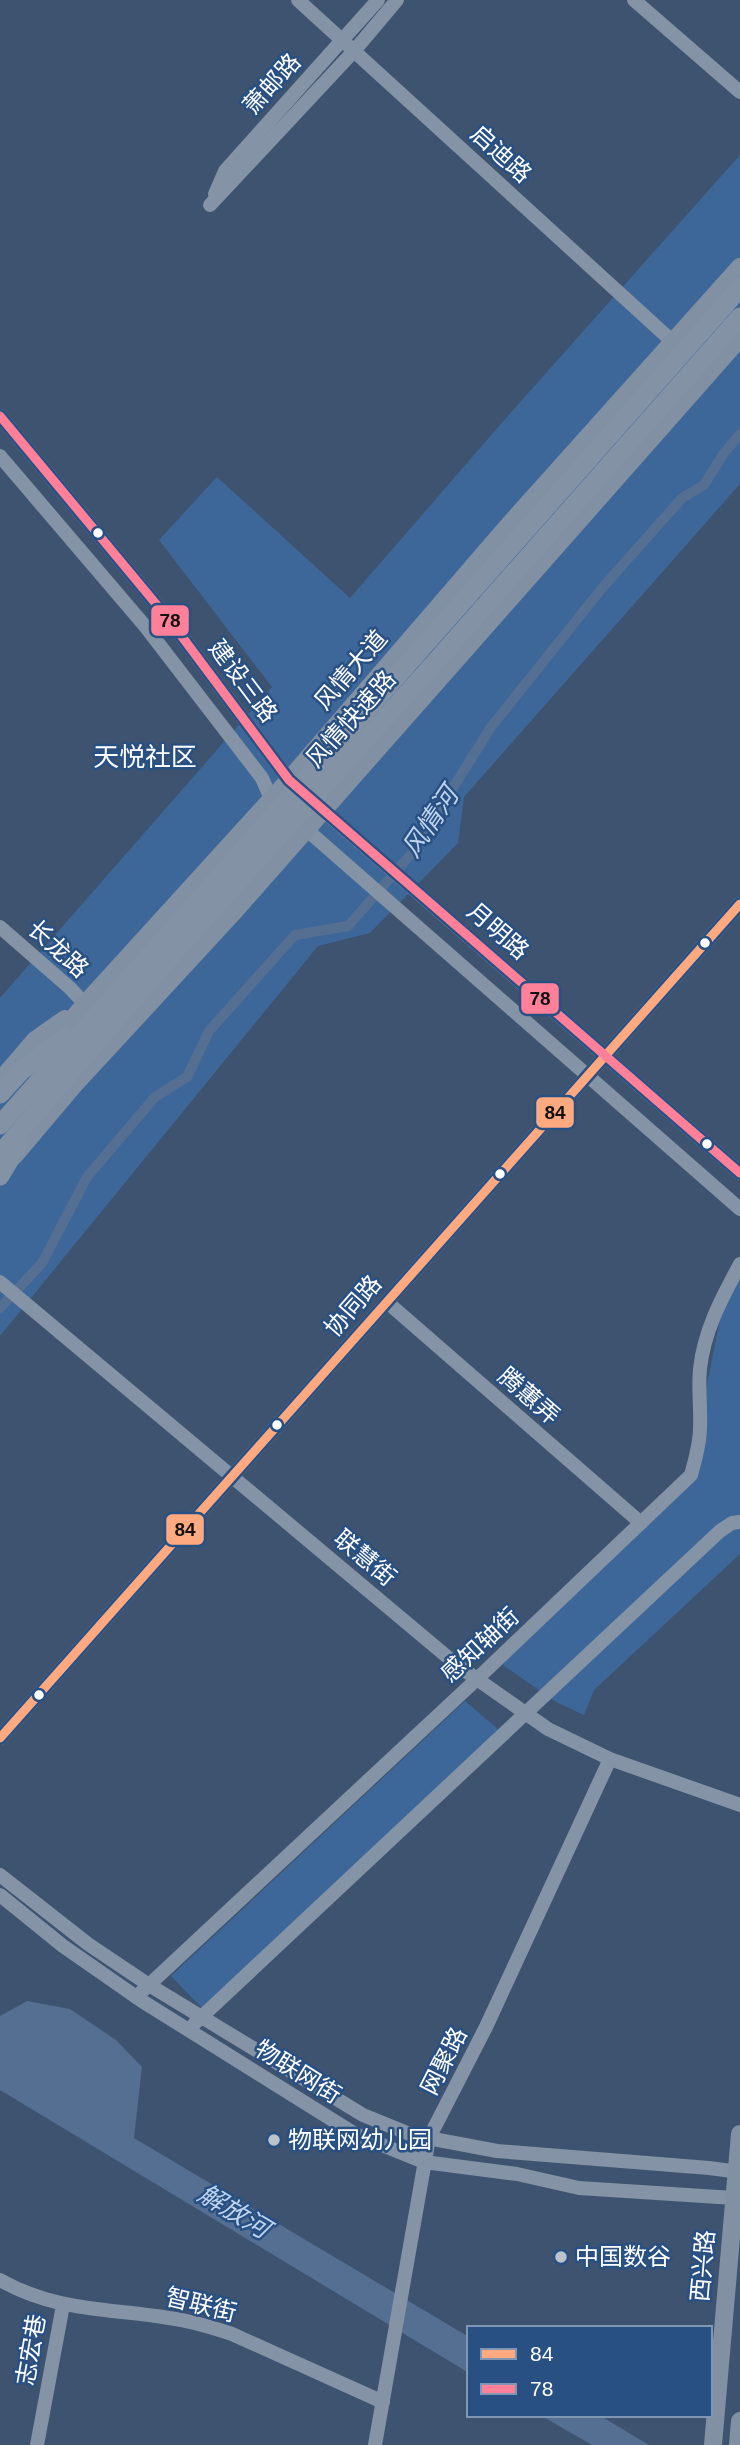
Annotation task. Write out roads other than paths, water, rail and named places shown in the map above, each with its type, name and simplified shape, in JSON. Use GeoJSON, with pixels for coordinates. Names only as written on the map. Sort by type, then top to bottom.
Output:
{"type":"FeatureCollection","features":[{"type":"Feature","properties":{"kind":"highway","name":"风情快速路"},"geometry":{"type":"LineString","coordinates":[[0,1125],[91,1009],[740,288]]}},
{"type":"Feature","properties":{"kind":"highway","name":"风情快速路"},"geometry":{"type":"LineString","coordinates":[[0,1154],[163,965],[740,317]]}},
{"type":"Feature","properties":{"kind":"highway"},"geometry":{"type":"LineString","coordinates":[[0,1094],[21,1071],[91,1009]]}},
{"type":"Feature","properties":{"kind":"highway"},"geometry":{"type":"LineString","coordinates":[[0,1174],[40,1110]]}},
{"type":"Feature","properties":{"kind":"main road","name":"风情大道"},"geometry":{"type":"LineString","coordinates":[[0,1105],[91,1009],[507,527],[740,267]]}},
{"type":"Feature","properties":{"kind":"main road"},"geometry":{"type":"LineString","coordinates":[[0,1174],[74,1086],[230,916],[740,338]]}},
{"type":"Feature","properties":{"kind":"main road"},"geometry":{"type":"LineString","coordinates":[[0,1081],[35,1040],[91,1009]]}},
{"type":"Feature","properties":{"kind":"main road","name":"西兴路"},"geometry":{"type":"LineString","coordinates":[[713,2445],[737,2197],[740,2134]]}},
{"type":"Feature","properties":{"kind":"main road"},"geometry":{"type":"LineString","coordinates":[[738,2445],[740,2421]]}},
{"type":"Feature","properties":{"kind":"street","name":"启迪路"},"geometry":{"type":"LineString","coordinates":[[298,0],[673,342]]}},
{"type":"Feature","properties":{"kind":"street"},"geometry":{"type":"LineString","coordinates":[[348,46],[378,0]]}},
{"type":"Feature","properties":{"kind":"street"},"geometry":{"type":"LineString","coordinates":[[210,205],[348,46],[397,0]]}},
{"type":"Feature","properties":{"kind":"street"},"geometry":{"type":"LineString","coordinates":[[634,0],[740,92]]}},
{"type":"Feature","properties":{"kind":"street","name":"建设三路"},"geometry":{"type":"LineString","coordinates":[[2,422],[20,439],[171,622],[289,780]]}},
{"type":"Feature","properties":{"kind":"street"},"geometry":{"type":"LineString","coordinates":[[1,459],[20,439]]}},
{"type":"Feature","properties":{"kind":"street","name":"建设三路"},"geometry":{"type":"LineString","coordinates":[[1,459],[145,626],[262,778],[271,799]]}},
{"type":"Feature","properties":{"kind":"street","name":"月明路"},"geometry":{"type":"LineString","coordinates":[[289,780],[740,1173]]}},
{"type":"Feature","properties":{"kind":"street","name":"月明路"},"geometry":{"type":"LineString","coordinates":[[271,799],[740,1209]]}},
{"type":"Feature","properties":{"kind":"street","name":"协同路"},"geometry":{"type":"LineString","coordinates":[[0,1738],[740,904]]}},
{"type":"Feature","properties":{"kind":"street","name":"长龙路"},"geometry":{"type":"LineString","coordinates":[[0,927],[91,1009]]}},
{"type":"Feature","properties":{"kind":"street","name":"感知轴街"},"geometry":{"type":"LineString","coordinates":[[136,1997],[691,1475],[701,1426],[698,1392],[704,1344],[713,1317],[740,1264]]}},
{"type":"Feature","properties":{"kind":"street","name":"联慧街"},"geometry":{"type":"LineString","coordinates":[[0,1282],[457,1665],[548,1729],[610,1759],[740,1805]]}},
{"type":"Feature","properties":{"kind":"street","name":"腾蕙弄"},"geometry":{"type":"LineString","coordinates":[[387,1302],[641,1523]]}},
{"type":"Feature","properties":{"kind":"street"},"geometry":{"type":"LineString","coordinates":[[188,2030],[720,1531],[732,1523],[740,1522]]}},
{"type":"Feature","properties":{"kind":"street","name":"网聚路"},"geometry":{"type":"LineString","coordinates":[[375,2445],[429,2138],[486,2027],[610,1759]]}},
{"type":"Feature","properties":{"kind":"street","name":"物联网街"},"geometry":{"type":"LineString","coordinates":[[0,1875],[88,1944],[201,2018],[363,2115],[412,2135],[497,2151],[738,2171]]}},
{"type":"Feature","properties":{"kind":"street","name":"物联网街"},"geometry":{"type":"LineString","coordinates":[[0,1895],[63,1946],[136,1997],[355,2134],[424,2162],[517,2174],[579,2188],[737,2197]]}},
{"type":"Feature","properties":{"kind":"street","name":"智联街"},"geometry":{"type":"LineString","coordinates":[[0,2280],[62,2305],[165,2317],[209,2326],[383,2402]]}},
{"type":"Feature","properties":{"kind":"street","name":"志宏巷"},"geometry":{"type":"LineString","coordinates":[[37,2445],[62,2305]]}},
{"type":"Feature","properties":{"kind":"water","name":"解放河"},"geometry":{"type":"Polygon","coordinates":[[[27,2001],[70,2009],[116,2040],[142,2067],[134,2138],[467,2336],[467,2372],[0,2090],[0,2016],[27,2001]]]}},
{"type":"Feature","properties":{"kind":"water"},"geometry":{"type":"Polygon","coordinates":[[[543,2417],[602,2417],[649,2445],[592,2445],[543,2417]]]}},
{"type":"Feature","properties":{"kind":"waterway","name":"风情河"},"geometry":{"type":"LineString","coordinates":[[0,1308],[42,1263],[87,1177],[155,1097],[187,1077],[209,1031],[295,935],[348,926],[413,852],[491,727],[603,587],[682,498],[704,485],[724,453],[740,434]]}},
{"type":"Feature","properties":{"kind":"place","name":"物联网幼儿园"},"geometry":{"type":"Point","coordinates":[274,2140]}},
{"type":"Feature","properties":{"kind":"place","name":"中国数谷"},"geometry":{"type":"Point","coordinates":[561,2257]}},
{"type":"Feature","properties":{"kind":"district","name":"天悦社区"},"geometry":{"type":"Point","coordinates":[145,757]}}]}
